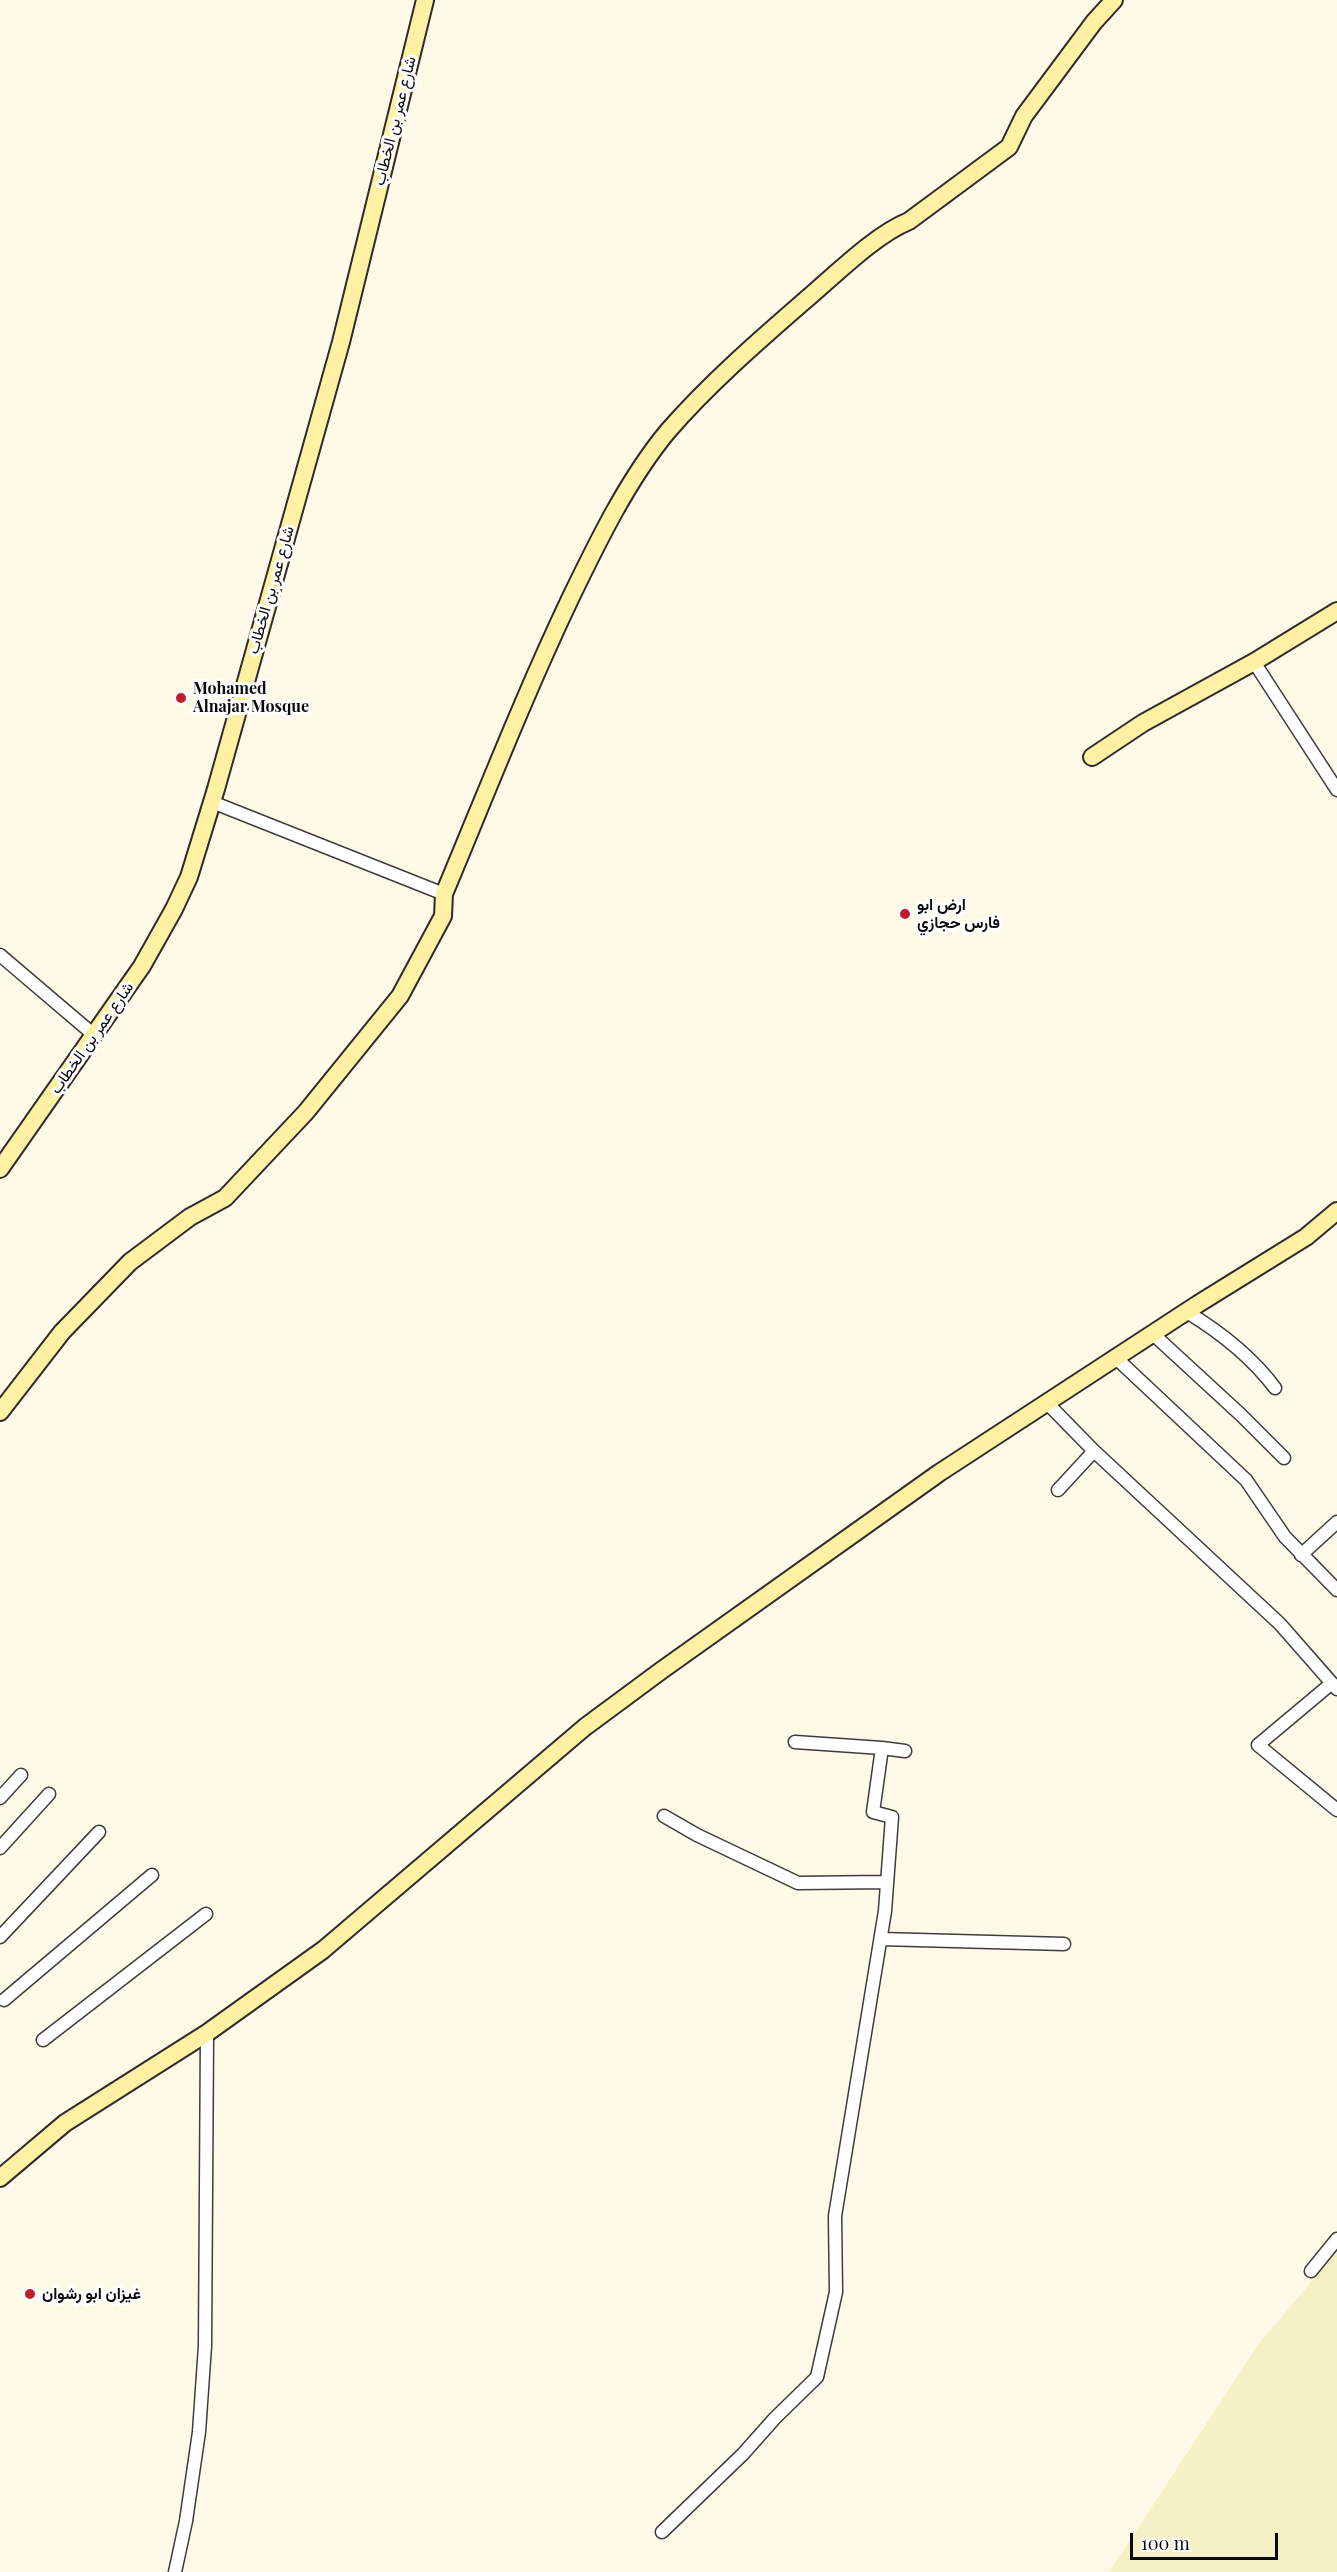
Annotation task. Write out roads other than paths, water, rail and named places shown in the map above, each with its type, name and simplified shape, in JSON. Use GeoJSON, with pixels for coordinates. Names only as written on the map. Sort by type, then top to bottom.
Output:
{"type":"FeatureCollection","features":[{"type":"Feature","properties":{"kind":"street","name":"شارع عمر بن الخطاب"},"geometry":{"type":"LineString","coordinates":[[0,1169],[142,966],[189,877],[340,342],[426,0]]}},
{"type":"Feature","properties":{"kind":"street"},"geometry":{"type":"LineString","coordinates":[[0,1412],[62,1332],[130,1263],[190,1216],[225,1198],[306,1112],[400,996],[443,916],[444,894],[541,659],[590,555],[634,480],[667,432],[750,348],[893,227],[909,221],[1009,147],[1024,116],[1094,22],[1114,0]]}},
{"type":"Feature","properties":{"kind":"street"},"geometry":{"type":"LineString","coordinates":[[1092,757],[1143,723],[1254,662],[1337,611]]}},
{"type":"Feature","properties":{"kind":"street"},"geometry":{"type":"LineString","coordinates":[[1254,662],[1337,790]]}},
{"type":"Feature","properties":{"kind":"street"},"geometry":{"type":"LineString","coordinates":[[212,801],[444,894]]}},
{"type":"Feature","properties":{"kind":"street"},"geometry":{"type":"LineString","coordinates":[[0,955],[94,1035]]}},
{"type":"Feature","properties":{"kind":"street"},"geometry":{"type":"LineString","coordinates":[[0,2178],[65,2123],[207,2033],[323,1950],[585,1727],[939,1473],[1186,1312],[1306,1238],[1337,1211]]}},
{"type":"Feature","properties":{"kind":"street"},"geometry":{"type":"LineString","coordinates":[[1186,1312],[1213,1328],[1259,1367],[1275,1388]]}},
{"type":"Feature","properties":{"kind":"street"},"geometry":{"type":"LineString","coordinates":[[1153,1334],[1241,1414],[1284,1458]]}},
{"type":"Feature","properties":{"kind":"street"},"geometry":{"type":"LineString","coordinates":[[1116,1358],[1246,1480],[1271,1520],[1301,1555],[1337,1590]]}},
{"type":"Feature","properties":{"kind":"street"},"geometry":{"type":"LineString","coordinates":[[1048,1404],[1094,1451],[1280,1624],[1335,1686],[1258,1745],[1337,1810]]}},
{"type":"Feature","properties":{"kind":"street"},"geometry":{"type":"LineString","coordinates":[[1058,1490],[1094,1451]]}},
{"type":"Feature","properties":{"kind":"street"},"geometry":{"type":"LineString","coordinates":[[1301,1555],[1337,1522]]}},
{"type":"Feature","properties":{"kind":"street"},"geometry":{"type":"LineString","coordinates":[[795,1742],[905,1751]]}},
{"type":"Feature","properties":{"kind":"street"},"geometry":{"type":"LineString","coordinates":[[662,2532],[743,2454],[775,2418],[817,2377],[836,2292],[835,2216],[881,1939],[892,1817],[873,1812],[882,1748]]}},
{"type":"Feature","properties":{"kind":"street"},"geometry":{"type":"LineString","coordinates":[[0,1798],[21,1775]]}},
{"type":"Feature","properties":{"kind":"street"},"geometry":{"type":"LineString","coordinates":[[0,1848],[49,1794]]}},
{"type":"Feature","properties":{"kind":"street"},"geometry":{"type":"LineString","coordinates":[[664,1816],[697,1835],[798,1883],[886,1882]]}},
{"type":"Feature","properties":{"kind":"street"},"geometry":{"type":"LineString","coordinates":[[0,1937],[99,1832]]}},
{"type":"Feature","properties":{"kind":"street"},"geometry":{"type":"LineString","coordinates":[[4,2000],[153,1875]]}},
{"type":"Feature","properties":{"kind":"street"},"geometry":{"type":"LineString","coordinates":[[43,2040],[206,1914]]}},
{"type":"Feature","properties":{"kind":"street"},"geometry":{"type":"LineString","coordinates":[[881,1939],[1064,1944]]}},
{"type":"Feature","properties":{"kind":"street"},"geometry":{"type":"LineString","coordinates":[[176,2572],[199,2432],[205,2346],[207,2033]]}},
{"type":"Feature","properties":{"kind":"street"},"geometry":{"type":"LineString","coordinates":[[1311,2271],[1337,2239]]}},
{"type":"Feature","properties":{"kind":"place","name":"Mohamed Alnajar Mosque"},"geometry":{"type":"Point","coordinates":[181,698]}},
{"type":"Feature","properties":{"kind":"place","name":"ارض ابو فارس حجازي"},"geometry":{"type":"Point","coordinates":[905,914]}},
{"type":"Feature","properties":{"kind":"place","name":"غيزان ابو رشوان"},"geometry":{"type":"Point","coordinates":[30,2294]}}]}
